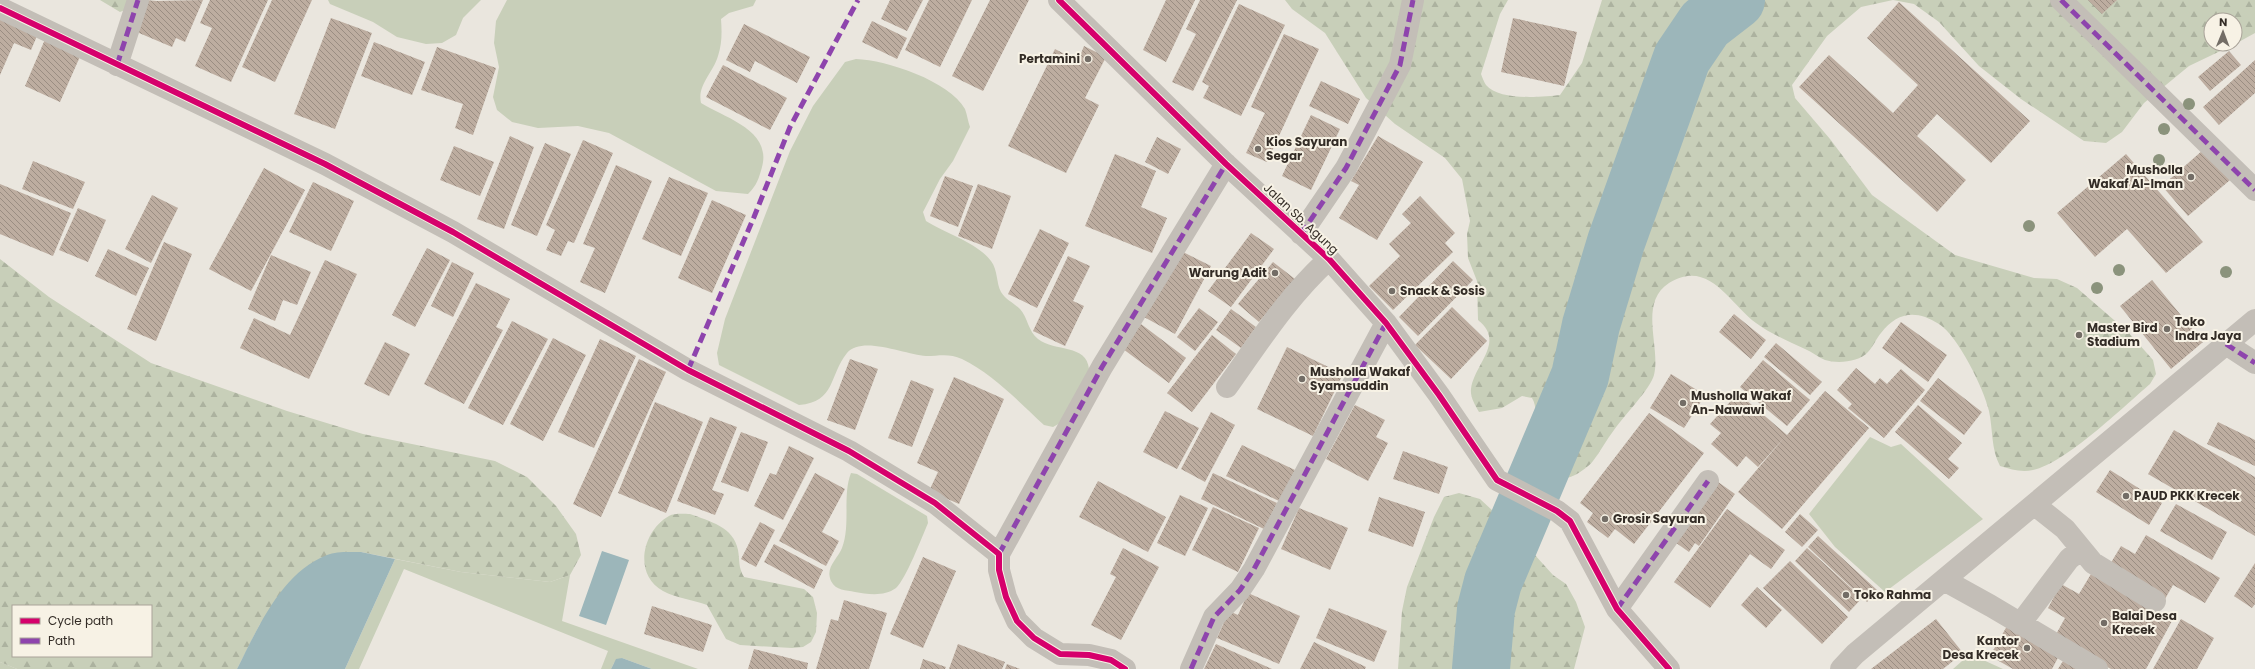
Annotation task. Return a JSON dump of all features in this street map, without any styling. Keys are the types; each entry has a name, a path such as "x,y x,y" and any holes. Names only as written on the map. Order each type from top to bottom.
{"street":[{"path":"117,65 138,0"},
{"name":"Jalan Sb. Agung","path":"1058,0 1226,164 1329,259 1386,323 1439,395 1497,480 1557,510 1570,521 1617,609"},
{"path":"1301,234 1346,168 1400,65 1413,0"},
{"path":"2061,0 2255,190"},
{"path":"0,8 324,164 453,232 688,370 848,451 935,503 999,554"},
{"path":"1125,669 1111,660 1089,655 1060,654 1034,638 1017,621 1006,597 999,570 999,554 1102,367 1226,164"},
{"path":"1227,387 1288,301 1307,279 1329,259"},
{"path":"1840,669 1855,654 2255,320"},
{"path":"1191,669 1214,617 1240,590 1254,569 1386,323"},
{"path":"2226,344 2255,364"},
{"path":"1669,669 1617,609 1708,481"},
{"path":"2034,505 2065,529 2080,550 2093,564 2155,601"},
{"path":"2020,624 2069,559 2080,550"},
{"path":"1944,580 2097,669"}],"green space":[{"path":"100,0 139,0 137,5 120,12"},
{"path":"328,0 481,0 463,18 456,35 442,43 426,44 397,37 373,22 330,4"},
{"path":"507,0 756,0 753,6 729,13 721,19 722,29 719,51 716,62 703,85 700,97 701,103 744,127 753,134 760,144 763,154 762,167 754,188 748,194 716,191 609,133 578,126 538,128 512,122 497,110 493,97 499,67 494,43 496,21"},
{"path":"1285,0 1508,0 1500,14 1481,74 1486,85 1492,90 1501,94 1521,97 1543,97 1560,95 1582,63 1602,0 1893,0 1861,7 1827,36 1792,85 1795,98 1830,139 1872,195 1955,255 2034,278 2057,279 2077,288 2129,333 2153,360 2156,374 2150,384 2094,433 2061,457 2033,470 2016,470 2000,466 1995,453 1989,411 1976,377 1962,351 1954,340 1946,330 1931,319 1915,315 1900,317 1887,326 1879,335 1870,350 1864,355 1854,360 1842,362 1830,361 1822,359 1756,323 1717,286 1707,279 1696,276 1683,277 1669,283 1660,292 1655,302 1652,314 1655,364 1652,381 1618,424 1593,461 1577,474 1570,477 1559,479 1531,474 1529,449 1535,419 1535,408 1532,398 1522,396 1502,408 1479,412 1471,395 1473,380 1489,345 1489,337 1486,328 1478,320 1477,281 1468,258 1467,234 1470,221 1462,179 1445,158 1395,124 1366,98 1325,33 1292,9"},
{"path":"1893,0 2255,0 2255,33 2243,40 2243,12 2203,12 2203,52 2218,52 2189,66 2144,103 2122,132 2106,143 2084,141 2021,99 1979,66 1939,22 1914,4"},
{"path":"856,59 884,63 932,81 957,99 965,109 970,127 953,161 940,179 923,212 926,221 970,244 991,261 996,272 998,285 1001,292 1020,309 1032,332 1038,339 1053,346 1076,352 1083,356 1087,361 1089,369 1062,422 1053,427 1044,425 995,380 984,372 962,359 953,356 917,355 885,347 873,346 854,348 847,353 841,361 826,393 820,399 811,403 799,405 719,365 717,353 725,319 790,151 813,106 845,62"},
{"path":"0,259 49,297 151,363 287,411 363,434 495,461 527,477 556,506 576,534 581,555 570,575 550,582 461,572 361,552 260,624 237,669 17,669 0,662"},
{"path":"1870,437 1891,447 1901,444 1983,519 1885,592 1835,547 1809,514"},
{"path":"851,473 857,474 927,516 928,523 914,557 904,576 896,588 886,593 870,594 842,590 836,587 831,581 829,572 842,548 845,539 847,491"},
{"path":"1459,493 1480,499 1506,523 1553,575 1566,584 1576,602 1585,627 1574,669 1398,669 1402,611 1407,587 1434,517 1444,497"},
{"path":"690,514 712,522 726,530 736,542 740,567 744,577 804,589 813,597 817,613 816,632 811,642 803,647 792,648 740,645 726,639 707,605 668,593 654,584 647,575 645,564 647,542 652,532 660,523 671,515"},
{"path":"395,559 461,572 550,582 570,575 562,621 698,669 652,669 622,658 614,663 611,669 601,669 608,651 404,569 359,669 345,669"},
{"path":"1970,654 2003,669 1953,669"},
{"path":"0,662 17,669 0,669"}],"water":[{"path":"602,551 629,560 606,625 579,616"},
{"path":"344,552 361,552 395,559 345,669 237,669 253,636 273,603 296,575 311,563 327,555"},
{"path":"622,658 652,669 611,669 616,659"}],"building":[{"path":"145,0 203,0 185,42 176,38 172,47 132,30"},
{"path":"210,0 268,0 231,82 195,66 212,28 200,23"},
{"path":"272,0 312,0 275,82 242,67"},
{"path":"890,0 923,0 907,31 881,19"},
{"path":"929,0 972,0 940,67 905,50"},
{"path":"990,0 1029,0 983,91 952,76"},
{"path":"1166,0 1195,0 1166,62 1143,50"},
{"path":"1200,0 1237,0 1193,91 1172,82 1196,34 1186,29"},
{"path":"2088,0 2117,0 2102,14"},
{"path":"1899,2 2030,121 1991,163 1937,114 1917,136 1966,180 1937,212 1799,87 1829,55 1893,113 1918,85 1867,38"},
{"path":"1239,4 1285,25 1241,116 1203,98 1209,86 1202,82"},
{"path":"0,12 40,29 31,50 14,43 0,75"},
{"path":"331,18 372,33 335,129 294,114"},
{"path":"1513,18 1577,32 1564,86 1501,72"},
{"path":"872,21 907,38 897,59 862,42"},
{"path":"744,24 810,57 797,83 755,61 750,72 726,60"},
{"path":"1284,34 1319,49 1267,162 1246,153 1265,113 1251,107"},
{"path":"46,37 82,52 60,102 25,86"},
{"path":"374,42 425,62 412,95 361,76"},
{"path":"1084,46 1106,57 1085,98 1099,105 1066,173 1008,146 1055,49 1078,61"},
{"path":"437,47 496,68 473,135 455,128 463,104 421,90"},
{"path":"2228,52 2230,52 2241,65 2210,91 2198,77"},
{"path":"2255,60 2255,93 2219,125 2203,107"},
{"path":"723,65 787,98 770,130 706,97"},
{"path":"1321,81 1360,99 1348,124 1309,106"},
{"path":"1311,115 1340,129 1311,190 1282,176"},
{"path":"510,136 534,147 504,229 477,219"},
{"path":"1378,136 1423,162 1377,240 1339,218 1359,185 1351,181"},
{"path":"1157,137 1181,149 1168,174 1145,162"},
{"path":"583,140 613,153 574,243 568,241 561,256 546,250 555,230 546,225"},
{"path":"545,143 571,154 537,236 511,225"},
{"path":"454,146 494,162 480,196 440,180"},
{"name":"Musholla Wakaf Al-Iman","path":"2203,150 2230,180 2188,216 2162,186"},
{"path":"1115,154 1156,171 1141,207 1167,218 1152,253 1085,226"},
{"path":"2126,154 2203,242 2166,273 2127,229 2095,257 2057,213"},
{"path":"33,161 85,182 73,209 22,189"},
{"path":"616,165 652,181 605,293 580,282 595,248 583,244"},
{"path":"264,168 305,190 251,291 209,269"},
{"path":"945,176 973,186 958,227 930,216"},
{"path":"669,177 708,193 681,256 642,239"},
{"path":"313,182 354,201 331,251 289,232"},
{"path":"0,184 71,213 53,256 0,234"},
{"path":"978,184 1011,196 992,249 958,236"},
{"path":"152,195 178,208 151,263 125,249"},
{"path":"1420,196 1455,233 1445,243 1453,252 1393,310 1369,286 1400,256 1389,244 1411,223 1402,214"},
{"path":"712,200 746,215 712,293 678,278"},
{"path":"78,208 106,220 88,262 59,250"},
{"path":"1040,229 1069,243 1037,308 1008,294"},
{"path":"1251,233 1274,249 1231,307 1208,291"},
{"path":"164,242 192,254 156,341 127,329"},
{"path":"427,248 450,260 415,327 392,315"},
{"path":"108,249 149,268 136,296 95,276"},
{"path":"1179,250 1211,266 1175,334 1144,317"},
{"path":"271,255 311,272 297,305 283,300 275,321 248,309"},
{"path":"1068,256 1090,266 1073,301 1084,306 1065,346 1033,331"},
{"path":"325,260 357,274 309,379 240,348 254,318 290,335"},
{"path":"1453,261 1473,280 1418,336 1399,317"},
{"path":"452,262 474,273 453,317 431,306"},
{"path":"1273,262 1295,279 1259,322 1238,304"},
{"path":"2152,280 2203,342 2171,369 2120,306"},
{"path":"476,283 510,299 496,327 503,330 464,404 424,384"},
{"path":"1452,307 1487,341 1451,379 1415,345"},
{"path":"1199,308 1218,322 1195,351 1177,337"},
{"path":"1231,309 1256,327 1241,348 1216,330"},
{"path":"1734,314 1766,340 1751,359 1719,332"},
{"path":"512,321 548,339 503,425 468,408"},
{"path":"1901,322 1947,355 1928,382 1882,348"},
{"path":"1141,324 1186,358 1169,383 1123,349"},
{"path":"1212,335 1236,354 1192,412 1167,393"},
{"path":"553,338 586,355 543,441 510,424"},
{"path":"600,339 636,356 594,448 558,432"},
{"path":"385,342 410,354 389,396 364,384"},
{"path":"1776,343 1822,382 1810,395 1764,357"},
{"path":"1287,347 1343,374 1313,436 1257,409"},
{"path":"639,359 666,372 601,517 573,504"},
{"path":"850,359 878,369 855,430 827,420"},
{"path":"1763,360 1810,400 1787,426 1740,387"},
{"path":"1856,368 1875,384 1880,378 1887,384 1901,369 1925,390 1884,438 1848,408 1852,404 1837,390"},
{"path":"1671,374 1705,395 1684,428 1650,408"},
{"path":"954,377 1004,399 959,504 929,491 938,472 917,463"},
{"path":"1938,378 1982,412 1964,435 1920,401"},
{"path":"911,380 934,389 912,447 888,438"},
{"path":"1825,391 1869,428 1782,529 1738,492 1783,439 1758,467 1746,456 1737,467 1711,444 1721,433 1710,424 1738,393 1787,435"},
{"path":"655,402 703,422 666,513 618,493"},
{"path":"1355,405 1385,420 1376,437 1388,443 1368,481 1326,459"},
{"path":"1918,405 1962,443 1948,459 1959,468 1949,479 1895,432"},
{"path":"1165,411 1199,428 1177,469 1143,452"},
{"path":"1211,412 1235,425 1205,482 1181,469"},
{"path":"1649,413 1704,453 1634,544 1615,529 1608,538 1587,522 1593,513 1580,503"},
{"path":"710,417 737,427 712,490 724,494 715,515 677,501"},
{"path":"2218,422 2255,440 2255,466 2207,444"},
{"path":"2174,430 2255,477 2255,536 2148,474"},
{"path":"741,432 768,442 748,492 721,482"},
{"path":"1242,445 1295,470 1279,501 1226,476"},
{"path":"789,446 814,458 783,520 754,506 770,473 776,475"},
{"path":"1403,451 1448,467 1439,494 1393,479"},
{"path":"2110,470 2162,503 2149,525 2096,492"},
{"path":"815,473 845,489 822,532 839,541 826,566 779,541"},
{"path":"1213,473 1277,503 1264,529 1201,499"},
{"path":"1714,479 1735,494 1699,546 1695,543 1689,552 1672,540"},
{"path":"1098,481 1166,517 1148,552 1079,517"},
{"path":"1180,495 1208,508 1185,556 1157,543"},
{"path":"1379,497 1425,512 1413,547 1368,531"},
{"path":"2176,504 2227,532 2212,560 2160,531"},
{"path":"1213,507 1259,528 1238,572 1192,550"},
{"path":"1299,508 1348,528 1330,570 1281,549"},
{"path":"1727,509 1785,550 1771,569 1750,554 1710,608 1674,582"},
{"path":"1800,514 1818,530 1802,547 1785,532"},
{"path":"760,522 775,530 756,567 741,559"},
{"path":"2146,535 2220,578 2205,603 2173,585 2165,599 2109,566 2121,546 2135,554"},
{"path":"1818,536 1877,590 1867,602 1808,547"},
{"path":"774,544 823,570 814,589 764,562"},
{"path":"1123,548 1159,567 1121,640 1091,625 1116,577 1110,574"},
{"path":"1807,548 1862,598 1849,612 1795,561"},
{"path":"923,557 956,571 923,648 890,634"},
{"path":"1790,561 1848,617 1822,644 1763,588"},
{"path":"2255,563 2255,604 2252,608 2234,596"},
{"path":"2091,574 2173,619 2146,669 2111,669 2054,638 2065,618 2048,608 2061,584 2079,594"},
{"path":"1757,587 1782,610 1766,628 1741,605"},
{"path":"1248,593 1300,616 1279,664 1217,638 1229,611 1238,615"},
{"path":"844,600 887,613 869,669 816,669 831,619 838,621"},
{"path":"652,606 712,625 703,652 644,634"},
{"path":"1329,608 1387,631 1374,662 1316,638"},
{"path":"1936,619 1963,653 1943,669 1871,669"},
{"path":"2181,619 2214,638 2197,669 2153,669"},
{"path":"2007,626 2060,654 2052,669 2013,669 1990,656"},
{"path":"1314,642 1366,667 1365,669 1300,669"},
{"path":"958,644 1005,662 1002,669 949,669"},
{"path":"1216,644 1272,669 1204,669"},
{"path":"754,649 808,663 807,669 748,669"},
{"path":"923,659 946,667 945,669 920,669"},
{"path":"2063,661 2077,669 2058,669"},
{"path":"1007,664 1020,669 1005,669"}],"waterway":[{"path":"1481,669 1486,609 1493,582 1580,376 1591,325 1616,242 1682,58 1705,24 1736,0"}],"marked path":[{"path":"117,65 138,0"},
{"path":"688,370 754,217 790,127 858,0"},
{"path":"1301,234 1346,168 1400,65 1413,0"},
{"path":"2061,0 2255,190"},
{"path":"999,554 1102,367 1226,164"},
{"path":"1191,669 1214,617 1240,590 1254,569 1386,323"},
{"path":"2226,344 2255,363"},
{"path":"1617,609 1708,481"}],"cycle path":[{"path":"1059,0 1226,164 1329,259 1386,323 1439,395 1497,480 1557,511 1570,521 1617,609 1669,669"},
{"path":"0,8 325,164 453,232 688,370 849,451 935,503 999,554 999,570 1006,597 1017,621 1034,638 1060,654 1089,655 1111,660 1125,669"}],"place":[{"name":"Pertamini","path":"1088,59"},
{"name":"Kios Sayuran Segar","path":"1258,149"},
{"name":"Musholla Wakaf Al-Iman","path":"2191,177"},
{"name":"Warung Adit","path":"1275,273"},
{"name":"Snack & Sosis","path":"1392,291"},
{"name":"Toko Indra Jaya","path":"2167,329"},
{"name":"Master Bird Stadium","path":"2079,335"},
{"name":"Musholla Wakaf Syamsuddin","path":"1302,379"},
{"name":"Musholla Wakaf An-Nawawi","path":"1683,403"},
{"name":"PAUD PKK Krecek","path":"2126,496"},
{"name":"Grosir Sayuran","path":"1605,519"},
{"name":"Toko Rahma","path":"1846,595"},
{"name":"Balai Desa Krecek","path":"2104,623"},
{"name":"Kantor Desa Krecek","path":"2027,648"}]}
